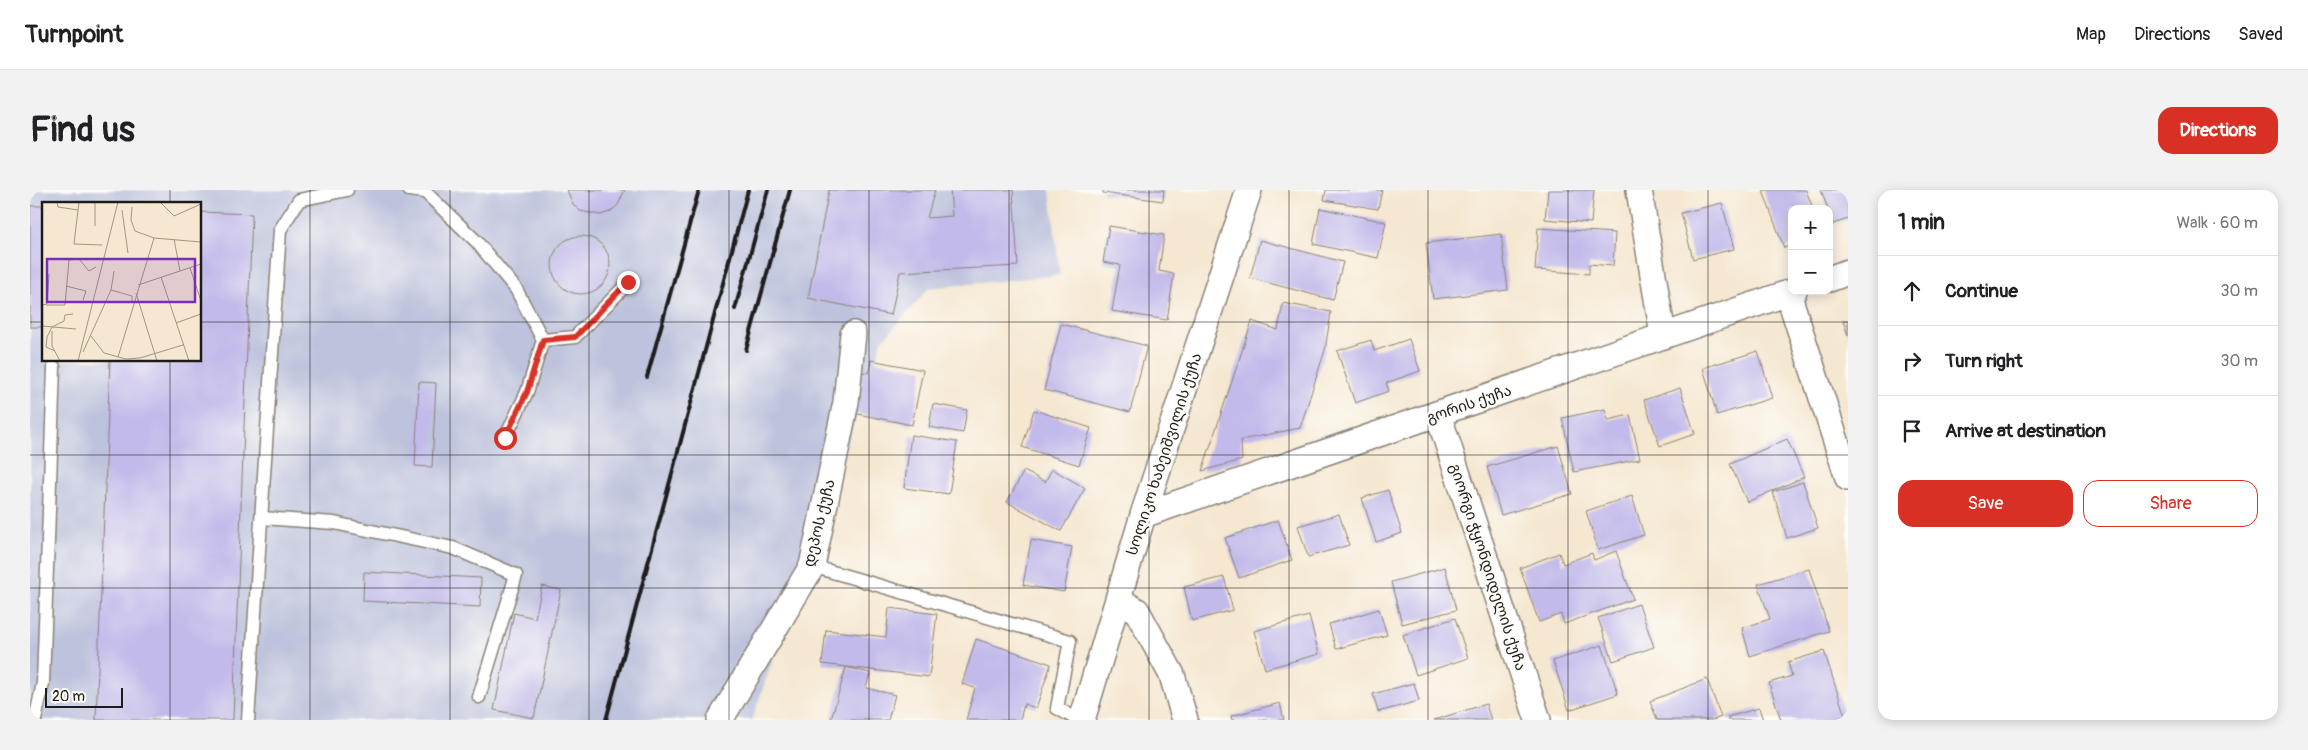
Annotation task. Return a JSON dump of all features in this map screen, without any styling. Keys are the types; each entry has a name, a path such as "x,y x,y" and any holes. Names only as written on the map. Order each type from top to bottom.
{"street":[{"name":"სოლიკო ხაბეიშვილის ქუჩა","path":"1082,720 1143,515 1249,190"},
{"path":"1639,190 1664,335"},
{"path":"1833,278 1848,272"},
{"name":"გორის ქუჩა","path":"1143,515 1788,293"},
{"path":"1792,295 1848,478"},
{"name":"დეპოს ქუჩა","path":"720,720 812,566 846,402 853,334"},
{"name":"გიორგი ჭყონდიდელის ქუჩა","path":"1438,414 1538,720"},
{"path":"1119,600 1137,611 1164,659 1172,675 1185,720"}],"lane":[{"path":"248,720 280,230 298,200 346,190"},
{"path":"409,190 425,192 476,241 516,289 543,340 527,392 505,438"},
{"path":"543,340 575,337 628,282"},
{"path":"35,720 43,683 54,367"},
{"path":"262,518 334,523 453,548 516,575 479,698"},
{"path":"812,566 1070,641 1057,708 1078,720"}],"shaded area":[{"path":"30,190 1050,190 1060,275 929,288 882,341 752,720 30,720"}],"building":[{"path":"567,190 625,190 618,205 610,212 600,215 580,211 573,204"},
{"path":"829,190 935,190 927,218 952,216 950,190 1013,190 1018,266 900,272 891,315 808,298"},
{"path":"1103,190 1164,190 1163,201 1103,193"},
{"path":"1326,190 1382,190 1378,209 1324,200"},
{"path":"1548,190 1594,190 1591,223 1545,219"},
{"path":"1806,190 1812,205 1788,205 1788,246 1784,248 1763,191"},
{"path":"1821,190 1848,190 1848,219 1833,224 1833,205 1826,205"},
{"path":"1722,203 1734,249 1693,259 1681,213"},
{"path":"30,206 42,206 42,327 30,327"},
{"path":"1320,208 1386,222 1378,258 1313,244"},
{"path":"201,212 252,214 233,720 96,720 110,361 201,361"},
{"path":"1109,226 1164,235 1159,271 1174,274 1167,320 1112,311 1120,265 1103,262"},
{"path":"1538,228 1615,233 1613,266 1589,264 1589,274 1535,270"},
{"path":"1501,234 1508,290 1433,299 1426,243"},
{"path":"575,236 587,236 602,244 610,259 610,271 602,286 587,294 575,294 560,286 552,271 552,259 560,244"},
{"path":"1260,240 1343,262 1333,300 1250,278"},
{"path":"1283,303 1331,312 1325,350 1300,428 1241,440 1242,460 1202,471 1252,321 1278,330"},
{"path":"1848,320 1848,336 1843,321"},
{"path":"1061,324 1147,346 1130,412 1044,390"},
{"path":"1409,339 1420,371 1386,383 1389,391 1355,403 1337,351 1371,340 1374,351"},
{"path":"1758,351 1772,398 1717,415 1703,368"},
{"path":"871,360 923,370 912,425 853,413 861,372 869,373"},
{"path":"419,382 436,383 432,467 415,466"},
{"path":"1680,388 1695,434 1660,446 1644,400"},
{"path":"933,404 967,410 963,433 929,427"},
{"path":"1605,409 1608,420 1630,415 1640,459 1574,472 1562,418"},
{"path":"1034,410 1091,428 1079,465 1022,447"},
{"path":"911,435 957,442 949,494 904,488"},
{"path":"1787,439 1804,477 1747,502 1730,464"},
{"path":"1558,446 1572,494 1501,515 1487,467"},
{"path":"1052,469 1085,488 1061,531 1007,502 1024,471 1045,482"},
{"path":"1803,482 1818,528 1787,538 1773,492"},
{"path":"1388,490 1402,533 1376,542 1362,498"},
{"path":"1632,496 1644,535 1598,550 1586,511"},
{"path":"1339,514 1349,545 1308,557 1298,526"},
{"path":"1278,520 1292,560 1239,578 1225,538"},
{"path":"1031,540 1072,547 1064,592 1023,585"},
{"path":"1616,551 1633,599 1564,624 1561,614 1539,622 1520,568 1559,553 1563,564 1592,553 1594,560"},
{"path":"1445,567 1456,610 1402,624 1391,582"},
{"path":"1809,569 1829,631 1750,656 1742,628 1770,619 1758,584"},
{"path":"364,572 481,578 480,607 363,601"},
{"path":"1224,577 1233,610 1192,621 1184,587"},
{"path":"542,586 561,590 534,718 494,710 514,613 535,618"},
{"path":"1639,604 1654,647 1613,661 1598,618"},
{"path":"889,608 937,614 929,677 822,664 826,630 886,637"},
{"path":"1379,609 1387,635 1336,649 1329,624"},
{"path":"1309,616 1319,654 1265,669 1254,631"},
{"path":"1455,618 1468,658 1416,675 1403,635"},
{"path":"976,639 1051,664 1036,708 1024,704 1020,720 966,720 975,688 962,684"},
{"path":"1602,645 1618,694 1569,710 1553,661"},
{"path":"1824,651 1845,716 1832,720 1781,720 1769,683 1792,676 1788,662"},
{"path":"846,667 870,673 866,688 895,695 888,720 831,720"},
{"path":"1707,679 1721,717 1713,720 1657,720 1650,701"},
{"path":"1414,683 1419,701 1378,712 1373,694"},
{"path":"1280,703 1284,720 1232,720 1231,716"},
{"path":"1486,704 1491,720 1434,720"},
{"path":"1759,708 1763,720 1728,720 1728,717"}],"railway":[{"path":"647,377 699,190"},
{"path":"606,720 748,190"},
{"path":"735,309 768,190"},
{"path":"746,350 790,190"}],"route":[{"path":"505,438 527,392 543,340 575,337 628,282"}]}
